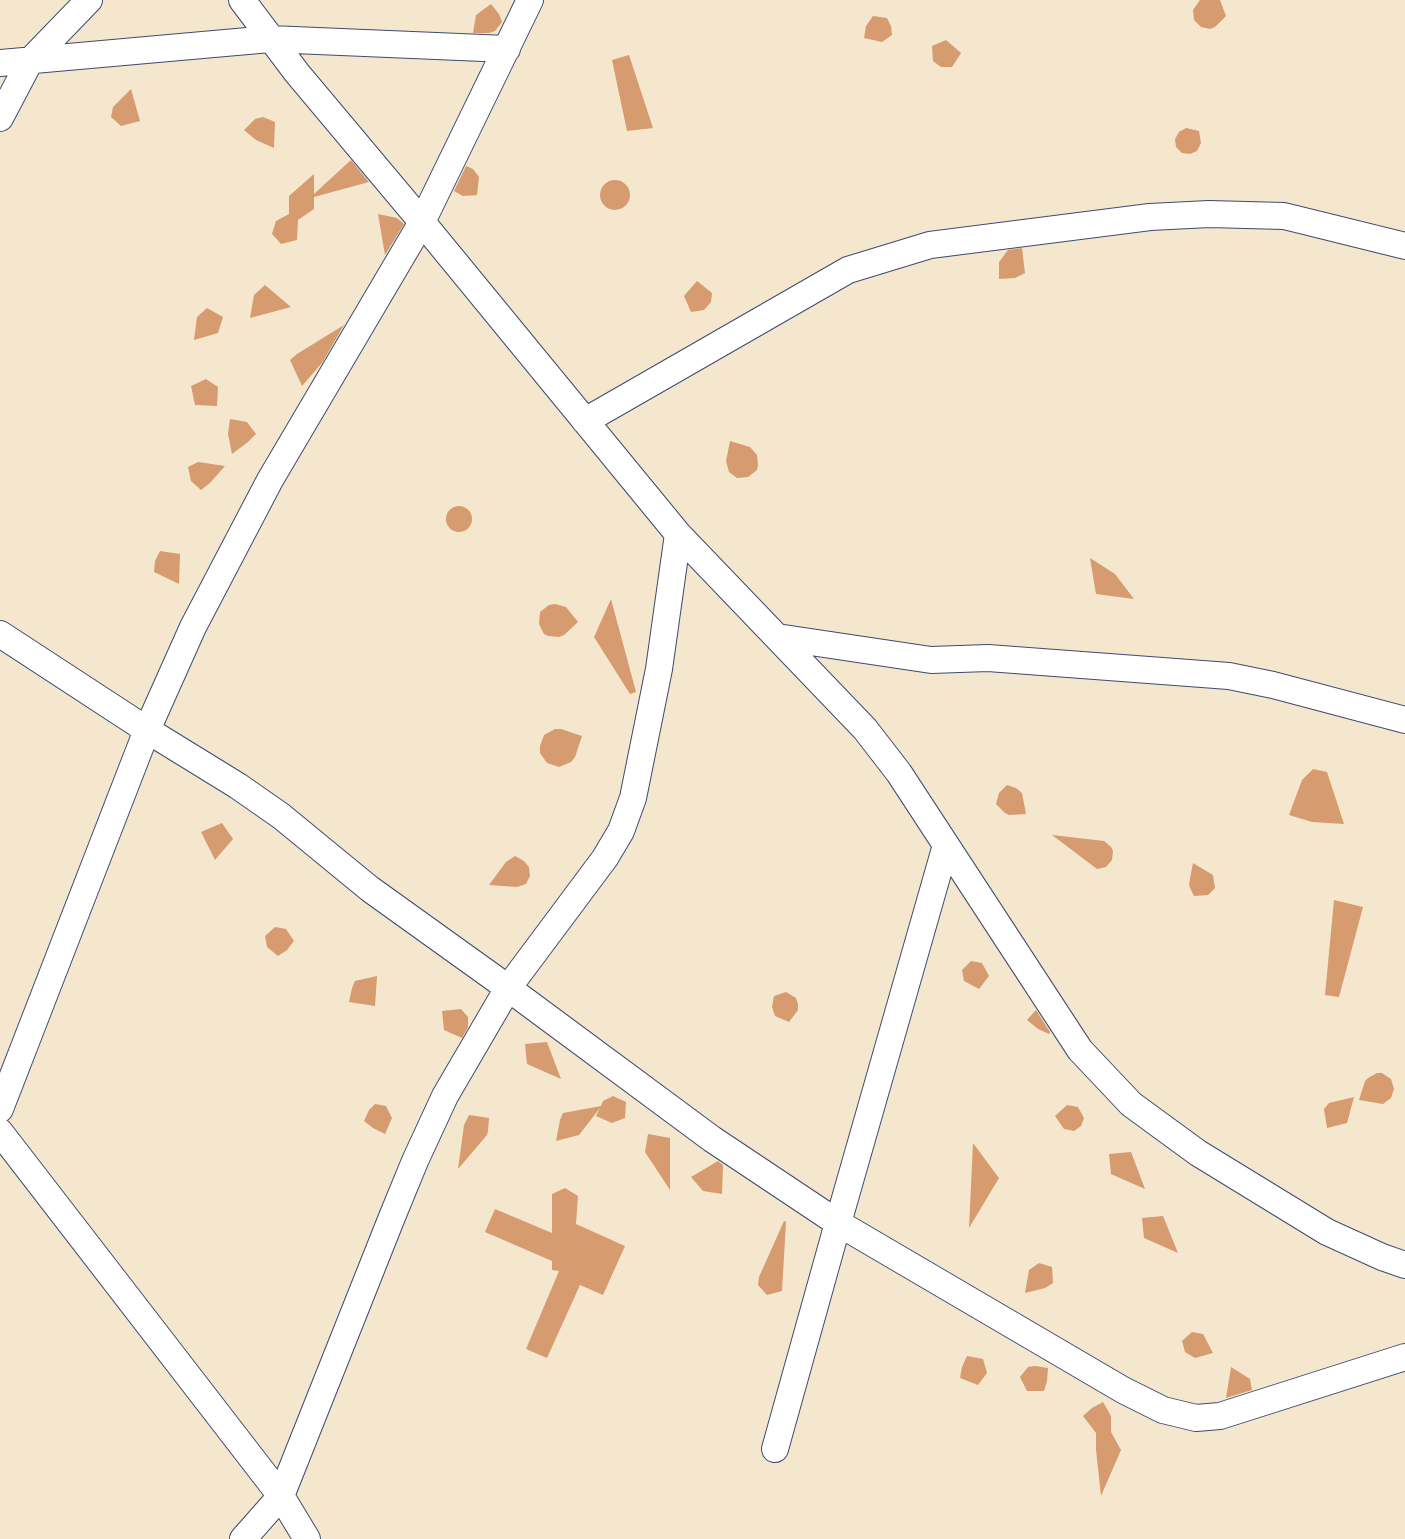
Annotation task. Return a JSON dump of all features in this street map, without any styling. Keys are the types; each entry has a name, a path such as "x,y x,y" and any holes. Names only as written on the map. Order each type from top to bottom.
{"street":[{"path":"0,118 30,61 89,0"},
{"path":"242,0 270,39 678,534 866,729 899,773 1080,1050 1131,1104 1198,1154 1326,1232 1405,1265"},
{"path":"0,1110 147,730 193,627 270,480 422,222 530,0"},
{"path":"0,63 270,39 506,49"},
{"path":"586,421 848,270 930,245 1150,217 1209,214 1284,216 1405,246"},
{"path":"243,1539 281,1496 415,1161 445,1096 508,988 605,858 621,831 633,798 659,669 678,534"},
{"path":"0,634 147,730 238,786 281,816 370,888 712,1139 838,1223 1123,1390 1163,1410 1196,1418 1220,1416 1405,1356"},
{"path":"777,637 931,660 988,658 1230,676 1273,685 1405,720"},
{"path":"776,1449 838,1223 946,845"},
{"path":"0,1132 281,1496 307,1539"}],"building":[{"path":"1200,0 1220,0 1226,16 1215,27 1210,29 1201,27 1194,20 1193,10"},
{"path":"491,4 499,14 502,22 495,31 473,33 476,15"},
{"path":"873,16 887,18 891,26 892,35 882,42 864,38 866,26"},
{"path":"946,40 961,53 952,67 941,67 933,61 932,46"},
{"path":"629,55 653,128 627,131 612,60"},
{"path":"131,89 140,121 121,126 111,117 113,107"},
{"path":"263,117 275,122 274,148 256,140 244,130 255,119"},
{"path":"1186,128 1199,131 1201,143 1197,151 1190,154 1182,153 1176,147 1175,139 1179,132"},
{"path":"351,160 369,182 314,197 314,209 298,220 297,240 281,244 272,234 276,221 289,214 289,196 314,174 314,194"},
{"path":"466,166 473,169 479,177 477,195 463,196 454,191"},
{"path":"615,180 621,181 629,189 629,201 621,209 615,210 609,209 601,201 600,195 601,189 609,181"},
{"path":"378,214 397,218 404,224 385,255"},
{"path":"1022,248 1025,273 1015,278 999,279 999,262 1008,250"},
{"path":"697,281 712,293 711,302 704,310 691,312 684,296"},
{"path":"265,285 291,307 250,318 254,295"},
{"path":"207,308 223,317 218,333 194,340 197,317"},
{"path":"344,325 322,363 302,386 290,360"},
{"path":"206,379 218,387 217,406 195,405 191,386"},
{"path":"230,419 247,422 256,434 232,454 228,434"},
{"path":"730,441 750,447 757,455 757,470 748,477 737,478 729,472 726,461"},
{"path":"198,462 225,466 201,490 191,481 188,467"},
{"path":"459,506 469,509 472,519 469,529 459,532 449,529 446,519 449,509"},
{"path":"160,551 180,554 179,584 154,572 155,561"},
{"path":"1090,558 1115,574 1134,599 1096,594"},
{"path":"611,599 636,692 630,694 594,637"},
{"path":"555,604 566,607 578,622 564,635 559,637 544,634 539,624 540,612 549,605"},
{"path":"555,729 561,729 582,736 575,757 571,762 559,767 547,763 540,753 540,746 544,735"},
{"path":"1313,769 1327,772 1344,824 1312,822 1289,815 1302,780"},
{"path":"1007,785 1016,788 1022,793 1026,814 1009,815 996,804 999,793"},
{"path":"222,823 233,839 215,860 201,832"},
{"path":"1052,835 1104,841 1113,851 1112,860 1106,867 1097,869"},
{"path":"515,856 524,861 529,867 530,876 526,884 517,887 489,885 506,862"},
{"path":"1193,863 1213,875 1215,888 1208,895 1194,896 1190,888"},
{"path":"1334,900 1363,907 1339,997 1325,995"},
{"path":"275,927 286,929 294,941 287,950 278,956 267,947 265,936"},
{"path":"971,961 982,963 989,976 979,989 964,981 962,970"},
{"path":"377,976 375,1006 349,1002 355,981"},
{"path":"786,992 796,998 798,1004 798,1010 789,1022 775,1016 772,1007 774,996"},
{"path":"461,1009 468,1017 468,1027 462,1038 444,1030 442,1011"},
{"path":"1036,1010 1050,1032 1049,1034 1038,1029 1027,1020"},
{"path":"547,1042 561,1079 527,1064 525,1044"},
{"path":"1377,1073 1382,1073 1391,1079 1394,1089 1391,1098 1383,1104 1359,1100 1365,1081"},
{"path":"613,1096 626,1102 625,1118 612,1123 596,1116 600,1108 579,1135 556,1141 563,1113 601,1106 603,1101"},
{"path":"1354,1097 1347,1123 1327,1128 1324,1109 1329,1103"},
{"path":"375,1104 386,1106 392,1118 385,1134 364,1121 369,1110"},
{"path":"1067,1105 1078,1107 1084,1118 1081,1126 1074,1131 1064,1129 1055,1116"},
{"path":"469,1115 489,1118 488,1131 487,1135 458,1169 464,1125"},
{"path":"648,1134 670,1138 670,1190 645,1152"},
{"path":"973,1143 999,1178 969,1228"},
{"path":"1131,1152 1145,1189 1111,1174 1109,1154"},
{"path":"718,1161 723,1165 722,1194 703,1191 691,1177"},
{"path":"565,1188 578,1196 576,1224 625,1246 603,1295 580,1285 547,1358 526,1349 559,1271 552,1270 552,1261 485,1232 495,1209 552,1233 552,1194"},
{"path":"1163,1216 1178,1253 1144,1238 1142,1218"},
{"path":"784,1221 786,1222 782,1291 767,1295 758,1285 759,1277"},
{"path":"1039,1263 1052,1267 1053,1283 1045,1288 1025,1293 1029,1270"},
{"path":"1192,1332 1203,1334 1213,1353 1195,1358 1185,1352 1182,1341"},
{"path":"967,1356 983,1359 987,1373 978,1385 960,1378"},
{"path":"1028,1367 1048,1368 1044,1391 1027,1391 1020,1377"},
{"path":"1231,1367 1250,1379 1252,1390 1226,1398"},
{"path":"1103,1402 1111,1416 1111,1432 1121,1450 1101,1496 1096,1433 1083,1416"}]}
